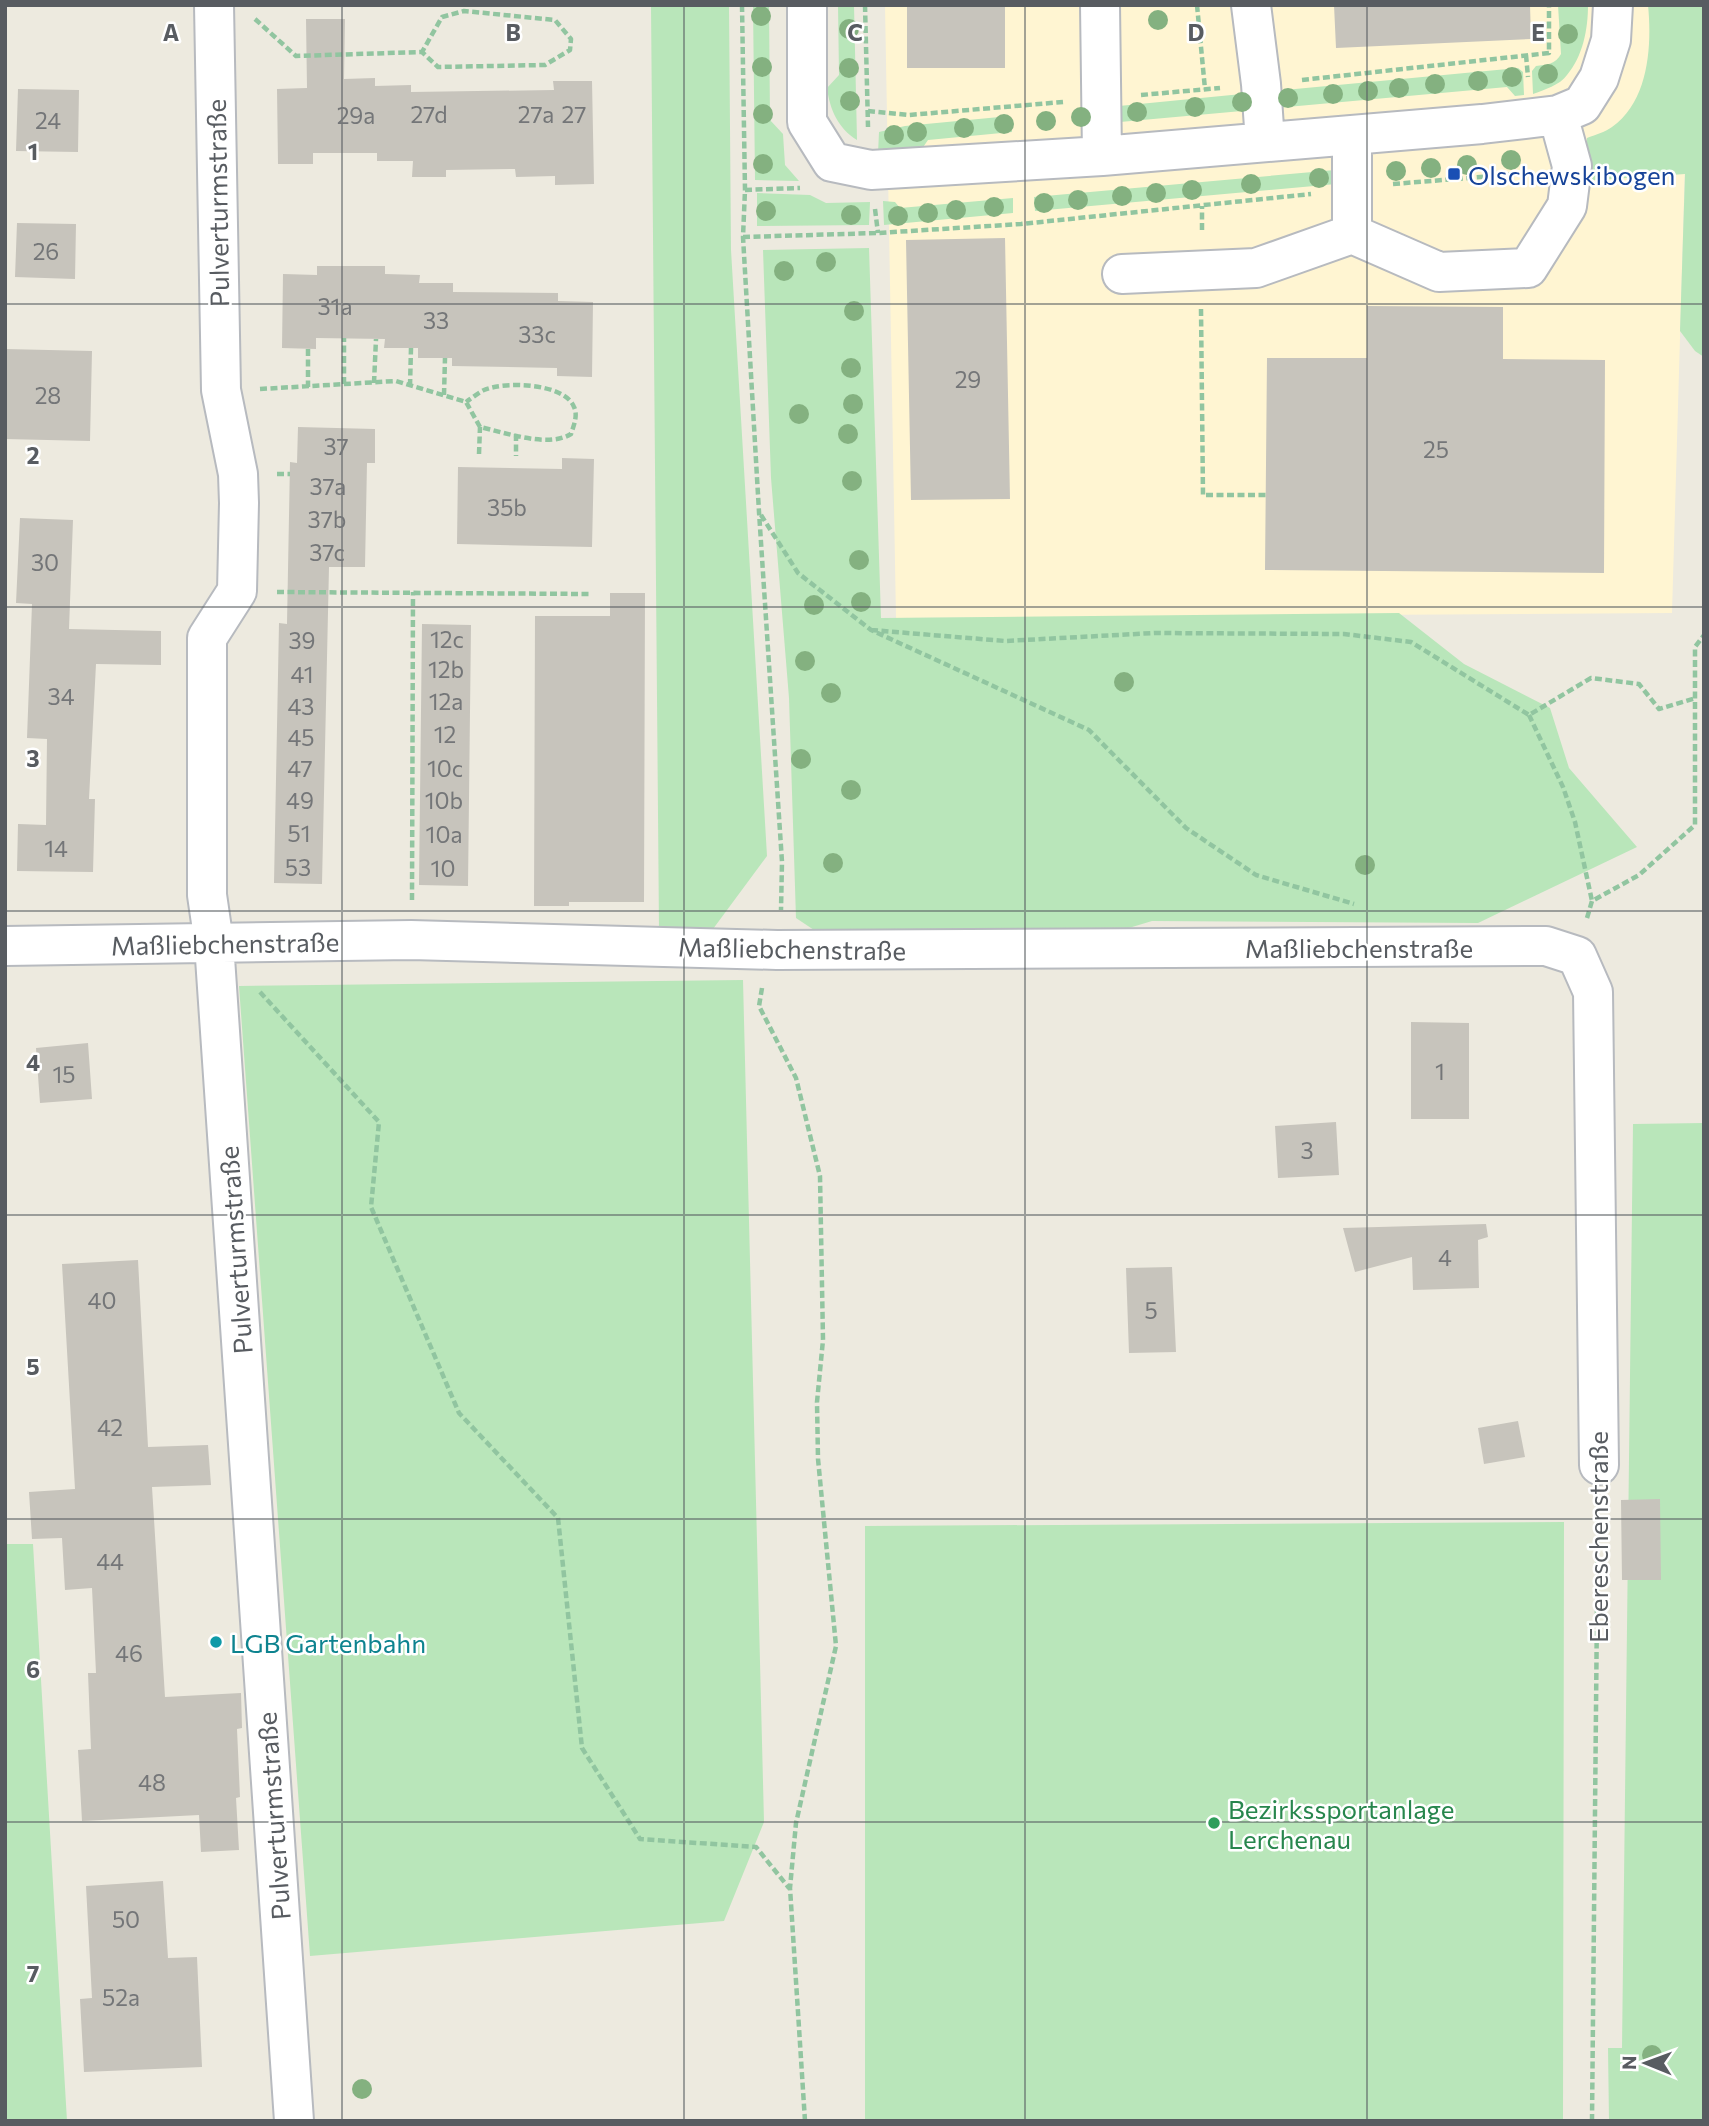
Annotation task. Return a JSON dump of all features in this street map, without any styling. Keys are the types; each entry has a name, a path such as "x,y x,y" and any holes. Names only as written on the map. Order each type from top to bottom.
{"street":[{"path":"807,5 807,122 832,162 871,170 1102,156 1482,124 1558,115 1581,105 1599,78 1611,40 1613,5"},
{"path":"1100,5 1102,156"},
{"path":"1251,5 1265,142"},
{"name":"Pulverturmstraße","path":"213,10 221,390 239,480 237,591 207,638 207,895 215,943 294,2121"},
{"path":"1122,274 1256,268 1352,234 1439,272 1528,268 1567,206 1572,166 1558,115"},
{"path":"1352,135 1352,234"},
{"name":"Maßliebchenstraße","path":"5,946 411,940 777,950 1546,946 1577,956"},
{"name":"Ebereschenstraße","path":"1577,956 1593,992 1599,1465"}],"path":[{"path":"742,5 745,190 743,237 782,862 777,950 764,971 759,1006 796,1078 820,1176 823,1340 817,1402 818,1459 836,1646 796,1823 790,1888 805,2121"},
{"path":"866,5 868,111"},
{"path":"1197,5 1205,89"},
{"path":"213,10 255,19 296,56 422,52 438,67 545,65 570,50 571,39 555,20 464,11 442,17 422,52"},
{"path":"743,237 877,233 1021,224 1352,189 1536,173"},
{"path":"1202,206 1203,495 1266,495"},
{"path":"344,338 344,384"},
{"path":"374,383 376,339"},
{"path":"410,386 411,348"},
{"path":"308,349 308,387"},
{"path":"444,395 445,358"},
{"path":"221,390 396,381 466,402 480,426 479,454"},
{"path":"466,402 485,390 501,386 542,386 567,398 574,405 576,415 572,434 551,441 480,426"},
{"path":"516,434 516,456"},
{"path":"759,512 798,573 871,630 1089,730 1186,828 1256,874 1363,906"},
{"path":"237,591 590,594"},
{"path":"411,940 413,593"},
{"path":"871,630 1005,641 1154,633 1344,634 1411,642 1530,715 1571,810 1592,901 1577,956"},
{"path":"1592,901 1639,875 1695,824 1695,647 1704,635"},
{"path":"1530,715 1591,678 1639,684 1659,709 1696,698"},
{"path":"215,943 379,1122 371,1207 459,1413 558,1518 582,1748 640,1839 756,1847 790,1888"},
{"name":"Ebereschenstraße","path":"1592,2121 1599,1465"}],"shaded area":[{"path":"885,5 1677,5 1687,97 1672,613 896,618"}],"green space":[{"path":"651,5 729,5 731,250 767,856 713,929 659,929"},
{"path":"753,5 769,5 770,120 783,134 785,165 799,181 755,180"},
{"path":"838,5 854,5 857,140 836,118 827,88 839,75"},
{"path":"1558,5 1588,5 1584,42 1564,79 1533,94 1532,71 1536,66 1554,62 1561,54"},
{"path":"1648,5 1704,5 1704,357 1695,351 1680,331 1685,174 1583,181 1587,138 1609,129 1624,116 1641,88 1648,54"},
{"path":"1518,68 1523,72 1524,95 1515,96 1507,87 1276,108 1274,91"},
{"path":"1252,93 1253,110 1120,122 1119,106"},
{"path":"1010,116 1012,132 928,140 919,153 878,154 879,132 905,126"},
{"path":"1335,170 1336,184 1035,211 1034,197"},
{"path":"757,193 810,195 826,203 870,202 869,225 757,226"},
{"path":"1013,198 1013,213 884,225 883,201 895,202 900,208"},
{"path":"869,248 881,618 1399,613 1464,664 1550,708 1569,768 1637,847 1478,923 1152,921 1076,944 817,932 796,918 789,698 771,478 763,250"},
{"path":"743,980 764,1822 724,1921 310,1956 239,986"},
{"path":"1704,1123 1704,2121 1609,2121 1608,2048 1622,2048 1633,1124"},
{"name":"Bezirkssportanlage Lerchenau","path":"1564,1522 1563,2121 865,2121 865,1526"},
{"path":"5,1544 33,1544 67,2121 5,2121"}],"building":[{"path":"907,5 1005,5 1005,68 907,68"},
{"path":"1334,5 1530,5 1531,39 1336,48"},
{"path":"306,19 345,19 344,79 375,78 375,86 411,85 411,92 554,90 553,81 592,81 594,184 555,185 555,176 516,177 515,169 446,170 446,177 412,177 413,161 377,161 377,153 313,153 313,164 278,164 277,89 307,88"},
{"path":"18,89 79,90 78,152 16,151"},
{"path":"17,223 76,224 75,279 15,277"},
{"path":"1005,238 1010,499 911,500 906,240"},
{"path":"317,266 385,266 385,274 420,275 419,283 453,283 453,292 558,293 558,301 593,302 592,377 557,376 557,368 452,366 452,358 418,358 418,348 384,348 385,339 316,338 316,349 282,348 283,274 317,275"},
{"path":"1367,306 1503,307 1503,359 1605,360 1604,573 1265,570 1267,358 1367,358"},
{"path":"5,349 92,351 90,441 5,439"},
{"path":"298,427 375,429 375,463 367,463 365,567 329,567 322,884 274,883 279,623 287,624 290,462 297,463"},
{"path":"562,458 594,459 592,547 457,544 458,467 562,469"},
{"path":"20,518 73,520 69,629 161,631 161,665 96,664 89,799 95,799 93,872 17,871 18,824 46,825 47,739 27,738 32,604 16,603"},
{"path":"610,593 645,593 644,902 569,902 569,906 534,906 535,616 610,616"},
{"path":"422,624 471,625 468,886 419,885"},
{"path":"1411,1022 1469,1023 1469,1119 1411,1119"},
{"path":"88,1043 92,1099 40,1103 36,1048"},
{"path":"1336,1122 1339,1175 1278,1178 1275,1126"},
{"path":"1486,1224 1488,1237 1478,1240 1479,1288 1413,1290 1412,1257 1355,1272 1343,1228"},
{"path":"138,1260 148,1447 208,1445 211,1485 152,1487 165,1697 241,1693 242,1728 237,1729 240,1797 236,1798 239,1850 201,1852 199,1815 82,1821 78,1750 91,1749 88,1673 96,1673 92,1588 65,1590 62,1538 32,1539 29,1492 75,1489 62,1264"},
{"path":"1172,1267 1176,1352 1129,1353 1126,1268"},
{"path":"1518,1421 1525,1457 1484,1464 1478,1428"},
{"path":"1660,1499 1661,1580 1622,1580 1621,1500"},
{"path":"163,1881 168,1958 197,1957 202,2067 84,2072 80,1999 92,1998 86,1886"}],"place":[{"name":"Olschewskibogen","path":"1454,174"},
{"name":"LGB Gartenbahn","path":"216,1642"},
{"name":"Bezirkssportanlage Lerchenau","path":"1214,1823"}]}
